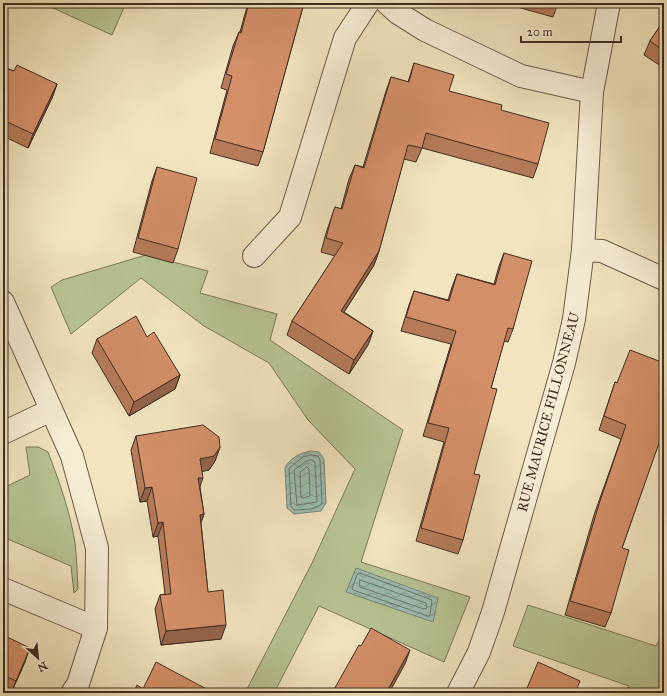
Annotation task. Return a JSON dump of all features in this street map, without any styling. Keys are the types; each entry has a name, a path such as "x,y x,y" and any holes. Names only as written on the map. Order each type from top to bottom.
{"street":[{"path":"254,256 290,217 345,38 368,3"},
{"path":"387,3 398,13 425,30 521,76 592,92"},
{"name":"RUE MAURICE FILLONNEAU","path":"458,693 478,652 493,612 560,378 574,319 583,250 592,92 609,3"},
{"path":"583,250 602,251 664,279"},
{"path":"3,302 72,456 97,548 96,628 78,684 72,693"},
{"path":"3,433 51,410"},
{"path":"3,589 96,628"}],"green space":[{"path":"42,3 126,3 112,35"},
{"path":"146,255 208,271 200,293 277,314 270,340 403,430 361,562 470,597 444,662 319,606 274,693 245,693 312,563 355,469 308,420 269,363 204,326 141,278 71,334 51,287 62,280"},
{"path":"26,447 38,447 48,452 60,485 75,543 78,589 74,593 71,566 3,537 3,488 30,475"},
{"path":"528,605 656,646 664,631 664,693 626,693 629,686 513,646"}],"water":[{"path":"311,451 319,452 324,459 326,503 321,511 294,514 287,508 285,467 296,456"},
{"path":"356,568 438,598 433,622 346,592"}],"building":[{"path":"249,3 304,3 263,152 215,139 232,76 226,74 239,32 241,33"},
{"path":"664,20 664,51 650,41"},
{"path":"414,63 454,75 449,91 502,105 501,110 549,123 538,164 426,133 422,148 408,145 379,251 341,311 373,331 354,360 292,321 343,243 326,238 331,219 335,207 342,209 355,165 364,168 391,77 409,82"},
{"path":"17,65 57,84 33,134 3,120 3,67 14,71"},
{"path":"157,167 197,178 178,249 138,238"},
{"path":"504,253 532,261 513,329 508,328 491,388 497,389 474,474 480,475 463,540 421,528 449,428 428,423 456,331 406,317 414,291 449,301 457,274 495,285"},
{"path":"136,316 147,337 154,332 180,375 134,402 97,339"},
{"path":"630,350 664,363 662,375 664,376 664,429 622,548 629,550 611,613 570,601 600,501 626,425 604,416 615,382 617,383"},
{"path":"203,425 219,437 220,447 214,456 200,459 203,478 198,478 204,514 200,515 208,592 223,590 226,625 166,631 160,595 171,594 163,522 158,523 152,487 145,488 136,436"},
{"path":"371,628 410,650 386,693 332,693 359,645 361,646"},
{"path":"3,635 30,648 16,681 3,675"},
{"path":"156,662 214,693 133,693 137,685 143,689"},
{"path":"538,662 580,681 575,693 525,693"}]}
